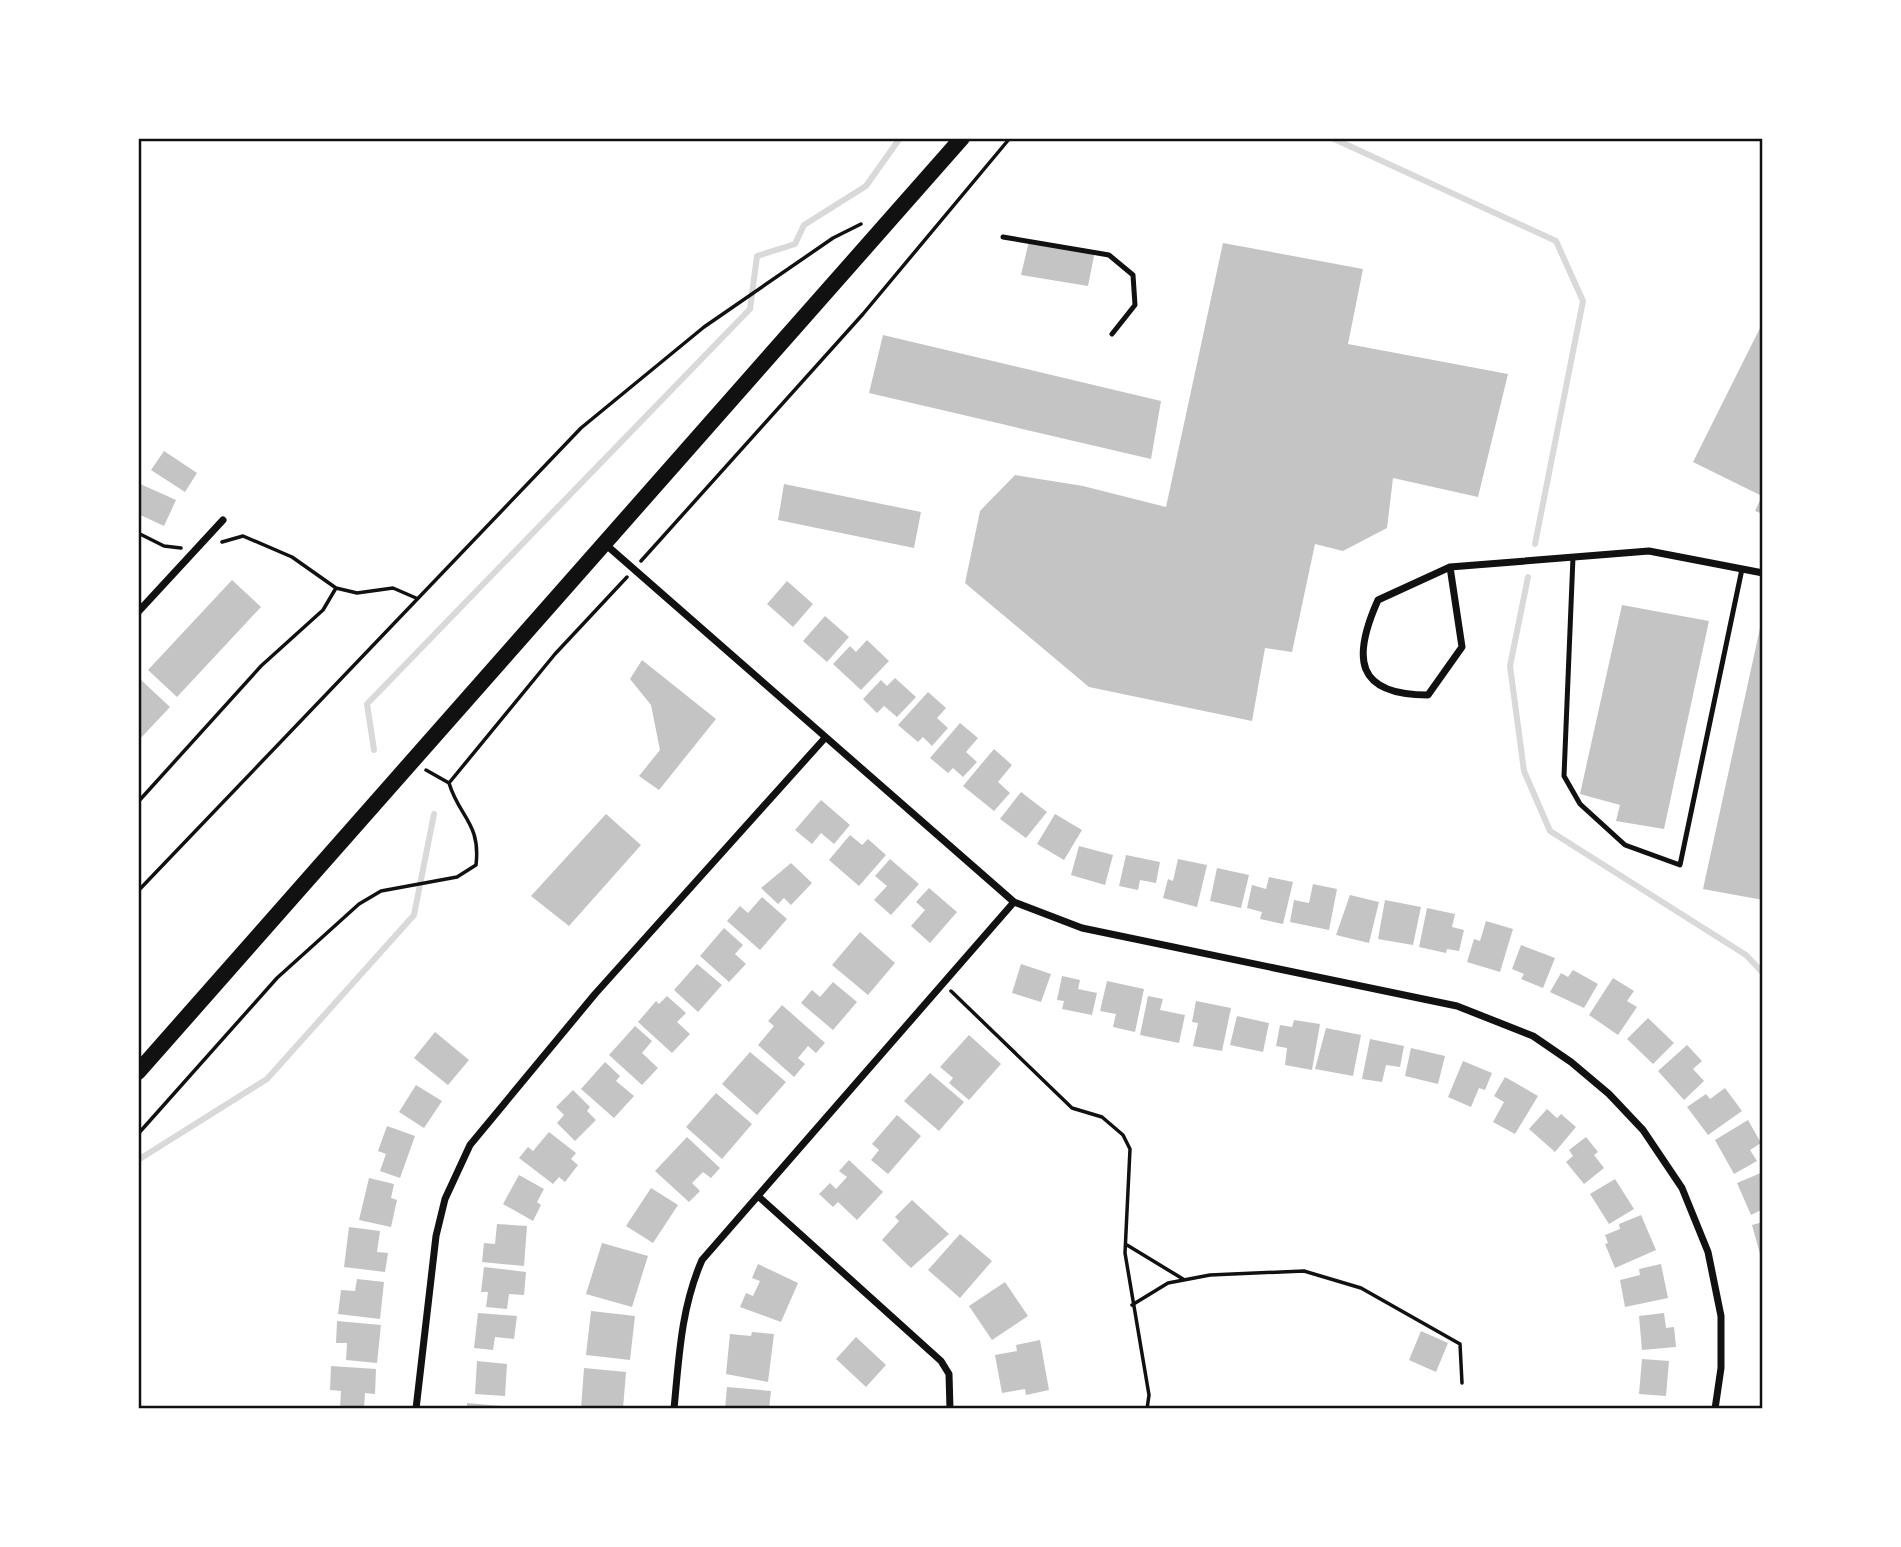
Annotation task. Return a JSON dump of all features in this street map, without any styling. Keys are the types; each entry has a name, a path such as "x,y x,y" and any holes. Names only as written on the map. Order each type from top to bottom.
{"main road":[{"path":"138,1072 962,138"}],"street":[{"path":"138,612 223,520"},
{"path":"603,542 1014,902 1082,928 1457,1006 1533,1036 1571,1062 1609,1094 1643,1130 1682,1188 1708,1252 1721,1316 1721,1368 1715,1409"},
{"path":"1450,567 1462,647 1428,695 1398,695 1374,682 1362,662 1363,633 1378,600 1450,567 1649,551 1763,573"},
{"path":"416,1409 436,1236 445,1199 470,1144 594,994 824,738"},
{"path":"674,1409 683,1316 688,1291 702,1260 1014,902"},
{"path":"758,1196 941,1361 949,1374 950,1409"}],"lane":[{"path":"1003,237 1109,255 1133,275 1135,305 1112,334"},
{"path":"1573,557 1564,776 1580,804 1625,845 1680,865 1742,569"}],"path":[{"path":"449,783 555,654 863,314 1010,138"},
{"path":"138,891 581,428 704,327 833,238 864,222"},
{"path":"138,533 164,546 195,550 243,536 292,557 336,588 358,593 393,588 416,598"},
{"path":"138,802 261,666 324,610 336,588"},
{"path":"138,1134 277,978 359,904 381,891 407,884 457,877 475,865 478,845 469,818 453,796 449,783 411,760"},
{"path":"943,984 1072,1108 1102,1117 1123,1135 1130,1149 1126,1245 1132,1305 1149,1395 1147,1409"},
{"path":"1126,1245 1185,1280"},
{"path":"1132,1305 1168,1283 1210,1275 1304,1271 1361,1288 1460,1344 1462,1383"}],"building":[{"path":"1029,241 1095,251 1088,286 1021,275"},
{"path":"1223,243 1363,269 1348,344 1508,374 1478,497 1393,478 1387,528 1343,551 1315,544 1292,652 1265,648 1252,721 1089,687 965,583 980,511 1015,475 1083,486 1166,507"},
{"path":"1763,322 1763,514 1755,511 1762,496 1693,462"},
{"path":"883,335 1161,401 1151,459 869,393"},
{"path":"164,451 197,473 185,492 151,470"},
{"path":"138,483 176,500 164,526 138,514"},
{"path":"784,484 921,512 914,548 778,520"},
{"path":"232,580 261,607 177,697 148,670"},
{"path":"787,581 813,604 793,627 767,604"},
{"path":"1622,605 1709,621 1664,829 1616,821 1620,805 1580,794"},
{"path":"825,616 849,637 827,662 803,641"},
{"path":"1760,628 1763,629 1763,900 1703,889"},
{"path":"867,640 889,661 861,690 833,664 850,646 856,652"},
{"path":"642,660 716,719 659,790 639,776 660,750 651,705 630,679"},
{"path":"895,678 916,697 897,717 884,706 877,713 863,699 881,680 887,686"},
{"path":"141,680 170,707 138,741 138,684"},
{"path":"928,692 946,708 937,718 948,728 932,746 923,737 918,742 898,725"},
{"path":"960,723 978,738 966,752 977,762 963,777 953,768 948,773 930,758"},
{"path":"994,749 1012,765 998,782 1010,793 994,811 963,786"},
{"path":"1021,792 1047,812 1026,838 1000,819"},
{"path":"821,800 850,825 834,844 821,833 812,844 795,830"},
{"path":"606,814 641,845 569,926 531,896"},
{"path":"1055,814 1082,830 1064,860 1037,844"},
{"path":"850,835 862,845 868,839 886,855 859,886 829,860"},
{"path":"1079,846 1113,855 1105,885 1071,875"},
{"path":"1126,855 1160,862 1156,883 1140,880 1138,890 1119,886"},
{"path":"890,859 919,884 891,915 874,900 887,886 875,876"},
{"path":"1178,859 1207,865 1197,907 1163,898 1168,879 1173,881"},
{"path":"791,863 812,883 791,905 784,898 778,904 761,888"},
{"path":"1217,868 1249,875 1241,908 1210,901"},
{"path":"1269,877 1293,882 1283,924 1260,919 1262,912 1247,908 1252,885 1266,889"},
{"path":"1313,884 1337,889 1329,930 1290,922 1294,900 1309,903"},
{"path":"929,888 957,912 930,943 911,926 925,910 916,902"},
{"path":"1350,895 1379,902 1369,943 1336,935"},
{"path":"762,897 787,919 760,950 727,921 740,906 748,913"},
{"path":"1385,900 1421,907 1413,945 1378,939"},
{"path":"1427,908 1455,914 1452,927 1464,930 1459,951 1447,949 1446,953 1419,947"},
{"path":"1486,921 1513,929 1500,972 1467,962 1474,939 1480,941"},
{"path":"724,928 743,945 735,954 746,964 729,982 700,956"},
{"path":"860,932 895,963 868,995 832,965"},
{"path":"1521,945 1555,958 1543,988 1521,979 1524,974 1512,969"},
{"path":"697,964 722,985 698,1012 674,990"},
{"path":"1021,964 1051,974 1041,1002 1012,993"},
{"path":"1573,970 1598,984 1584,1008 1550,992 1561,973 1568,977"},
{"path":"1062,976 1080,980 1078,989 1097,993 1092,1015 1062,1009 1064,1001 1057,1000"},
{"path":"1613,978 1634,991 1627,1001 1637,1007 1618,1035 1589,1015"},
{"path":"1107,981 1144,989 1135,1032 1113,1027 1116,1014 1100,1011"},
{"path":"833,982 857,1002 833,1030 801,1003 812,990 820,997"},
{"path":"667,996 686,1013 677,1022 690,1034 672,1053 638,1022 656,1001 659,1004"},
{"path":"1148,996 1163,999 1160,1010 1185,1015 1179,1043 1140,1035"},
{"path":"1196,1001 1231,1008 1222,1051 1193,1046 1198,1023 1192,1022"},
{"path":"782,1005 825,1043 816,1053 808,1046 798,1058 805,1064 794,1077 758,1045 774,1026 768,1021"},
{"path":"1237,1016 1269,1023 1263,1052 1230,1045"},
{"path":"1648,1018 1674,1043 1653,1064 1627,1039"},
{"path":"1294,1020 1320,1024 1312,1070 1285,1065 1287,1048 1276,1046 1280,1025 1292,1027"},
{"path":"635,1026 652,1041 642,1053 658,1068 642,1085 609,1055"},
{"path":"1326,1028 1361,1035 1353,1076 1315,1069"},
{"path":"435,1032 469,1060 448,1085 414,1058"},
{"path":"969,1035 1001,1064 969,1100 949,1083 953,1078 940,1067"},
{"path":"1370,1039 1404,1046 1400,1067 1386,1065 1382,1082 1362,1079"},
{"path":"1687,1045 1702,1061 1693,1069 1704,1081 1684,1100 1658,1071"},
{"path":"1411,1048 1445,1056 1438,1084 1405,1076"},
{"path":"750,1052 786,1082 757,1115 722,1084"},
{"path":"1463,1061 1492,1073 1485,1090 1479,1088 1471,1107 1448,1097"},
{"path":"605,1062 620,1076 616,1081 634,1096 614,1118 581,1089"},
{"path":"930,1073 964,1102 939,1131 904,1101"},
{"path":"1505,1077 1538,1096 1515,1134 1493,1122 1504,1102 1494,1096"},
{"path":"416,1085 442,1101 424,1128 399,1112"},
{"path":"1725,1088 1742,1111 1708,1135 1687,1107 1706,1094 1710,1099"},
{"path":"573,1090 590,1107 587,1111 596,1120 575,1141 557,1123 564,1115 556,1107"},
{"path":"716,1093 752,1124 722,1159 686,1127"},
{"path":"1547,1109 1557,1118 1561,1114 1576,1127 1555,1152 1529,1129"},
{"path":"897,1115 921,1136 888,1174 871,1160 879,1150 872,1144"},
{"path":"1748,1120 1761,1143 1750,1150 1757,1161 1734,1174 1715,1140"},
{"path":"387,1126 415,1136 400,1178 380,1171 386,1154 378,1151"},
{"path":"549,1132 576,1153 571,1159 578,1165 565,1182 559,1177 553,1184 519,1158 528,1147 533,1151"},
{"path":"687,1137 720,1168 711,1178 703,1172 692,1183 700,1191 689,1202 655,1171"},
{"path":"1586,1137 1598,1152 1594,1155 1604,1168 1584,1184 1566,1162 1573,1156 1569,1150"},
{"path":"849,1160 883,1192 857,1220 838,1202 833,1207 819,1194 830,1183 836,1189 847,1177 839,1171"},
{"path":"1763,1172 1763,1209 1751,1215 1737,1183"},
{"path":"519,1175 544,1189 537,1202 541,1205 533,1221 503,1204"},
{"path":"369,1178 394,1184 391,1198 397,1200 391,1227 359,1220"},
{"path":"1615,1179 1634,1209 1609,1224 1590,1194"},
{"path":"651,1188 678,1205 653,1243 626,1226"},
{"path":"912,1200 949,1234 911,1268 882,1240 899,1221 895,1217"},
{"path":"1641,1215 1656,1250 1615,1268 1605,1244 1608,1243 1605,1235 1620,1229 1619,1224"},
{"path":"1763,1222 1763,1261 1762,1261 1752,1225"},
{"path":"497,1224 527,1226 524,1266 482,1262 484,1243 495,1244"},
{"path":"349,1227 380,1231 377,1252 388,1253 385,1272 344,1267"},
{"path":"960,1234 992,1261 960,1298 928,1270"},
{"path":"602,1243 648,1256 632,1307 586,1294"},
{"path":"758,1264 798,1283 781,1322 740,1307 746,1293 753,1296 760,1281 752,1278"},
{"path":"1661,1264 1668,1298 1625,1307 1620,1280 1640,1275 1639,1269"},
{"path":"484,1267 526,1272 524,1295 509,1294 507,1309 486,1307 488,1292 481,1292"},
{"path":"357,1279 384,1282 380,1319 338,1314 341,1290 355,1291"},
{"path":"1005,1282 1028,1316 992,1340 969,1306"},
{"path":"591,1311 635,1316 630,1360 586,1355"},
{"path":"478,1313 517,1316 514,1339 495,1337 493,1350 474,1348"},
{"path":"1664,1313 1666,1328 1674,1327 1676,1347 1642,1350 1639,1316"},
{"path":"337,1321 381,1325 377,1363 346,1360 347,1343 336,1343"},
{"path":"1421,1331 1448,1343 1436,1372 1409,1360"},
{"path":"752,1332 774,1334 768,1382 726,1374 730,1334 751,1336"},
{"path":"856,1337 886,1365 866,1387 836,1359"},
{"path":"1040,1340 1049,1390 1026,1395 1025,1389 1002,1393 995,1355 1017,1351 1016,1345"},
{"path":"1642,1359 1669,1361 1666,1396 1639,1394"},
{"path":"477,1361 507,1364 505,1396 475,1394"},
{"path":"331,1366 376,1369 375,1394 365,1393 364,1409 340,1408 341,1391 330,1390"},
{"path":"584,1368 626,1372 623,1409 581,1409"},
{"path":"727,1387 771,1391 769,1409 725,1409"},
{"path":"467,1403 512,1407 512,1409 467,1409"}],"waterway":[{"path":"374,750 367,704 750,309 757,256 795,244 804,225 866,186 900,138"},
{"path":"1332,138 1556,241 1583,301 1535,544"},
{"path":"1528,577 1510,666 1524,771 1550,831 1746,955 1763,973"},
{"path":"138,1160 267,1079 414,915 434,814"}]}
